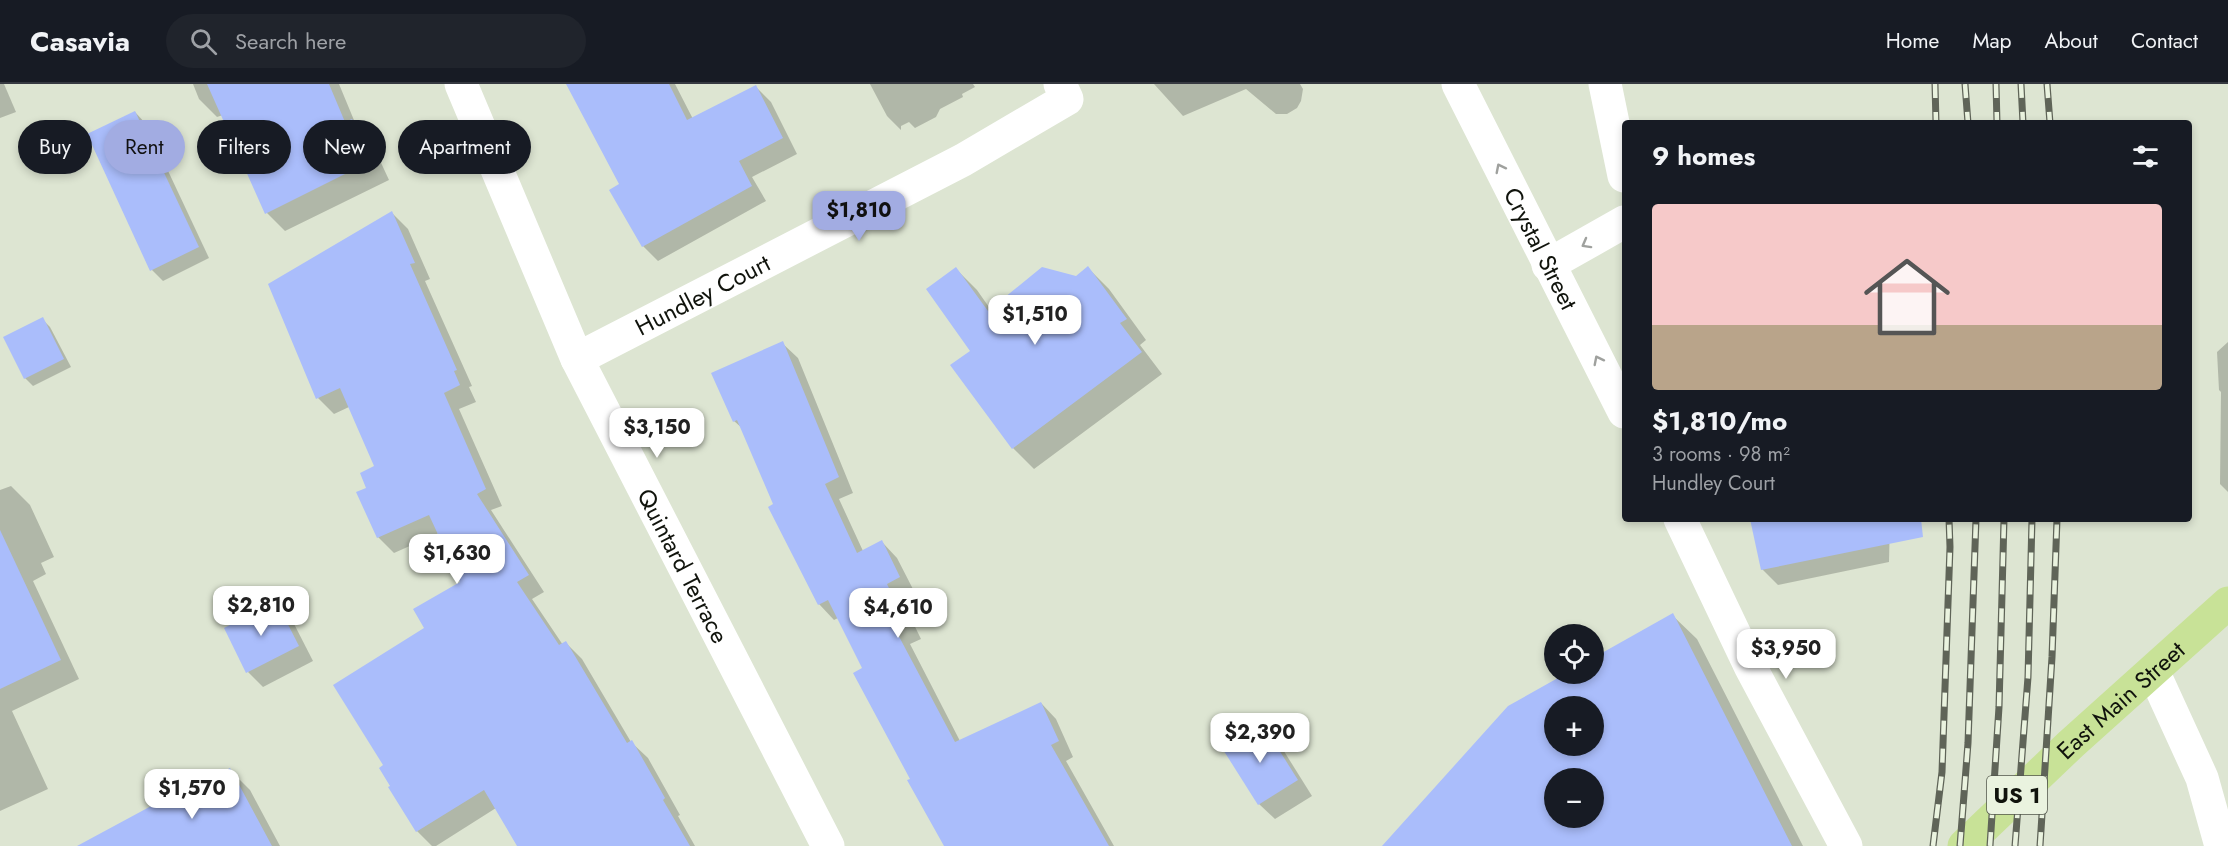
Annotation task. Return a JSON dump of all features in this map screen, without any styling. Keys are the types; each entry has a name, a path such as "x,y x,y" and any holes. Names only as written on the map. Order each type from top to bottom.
{"main road":[{"name":"East Main Street","path":"1964,846 2071,744 2228,603"}],"street":[{"name":"Quintard Terrace","path":"461,84 577,359 828,846"},
{"name":"Hundley Court","path":"577,359 963,160 1067,99 1060,84"},
{"name":"Crystal Street","path":"1458,84 1622,408"},
{"path":"1605,84 1622,166"},
{"path":"1548,265 1622,223"},
{"path":"1685,524 1750,666 1846,846"},
{"path":"2153,671 2202,778 2221,846"}],"building":[{"path":"207,84 329,84 344,120 303,120 303,174 345,174 265,214 247,174 291,174 291,120 223,120"},
{"path":"566,84 669,84 687,120 756,85 783,138 739,161 752,186 642,247 609,190 619,184"},
{"path":"135,111 139,120 116,120"},
{"path":"104,126 104,171 92,145 92,132"},
{"path":"105,174 165,174 199,247 150,271"},
{"path":"392,211 415,263 410,264 457,370 454,371 460,385 444,393 486,489 477,494 529,575 517,582 559,645 566,641 627,743 632,740 690,846 517,846 484,790 416,832 388,787 390,786 379,768 383,765 333,685 424,628 413,609 460,582 429,515 377,538 356,492 366,488 360,473 374,466 340,388 316,399 268,284"},
{"path":"1088,266 1127,319 1120,323 1142,352 1012,449 950,365 970,351 926,289 956,267 988,311 1042,267 1076,276"},
{"path":"43,317 64,359 24,379 3,337"},
{"path":"783,341 839,477 825,484 857,553 882,540 900,577 887,584 906,623 895,629 955,742 1041,702 1059,741 1051,745 1109,846 944,846 907,780 910,779 853,673 862,668 828,600 818,605 768,507 773,504 737,420 733,422 711,373"},
{"path":"1751,522 1921,522 1923,537 1761,570"},
{"path":"0,530 61,660 0,689"},
{"path":"276,601 299,646 246,673 224,628"},
{"path":"1673,613 1792,846 1382,846 1508,706 1547,684 1604,684 1604,652"},
{"path":"1262,723 1298,780 1258,805 1222,748"},
{"path":"230,768 272,846 77,846 192,784 194,787"}],"railway":[{"path":"1935,84 1936,120"},
{"path":"1965,84 1968,120"},
{"path":"1996,84 1997,120"},
{"path":"2021,84 2023,120"},
{"path":"2047,84 2050,120"},
{"path":"1933,846 1942,772 1949,522"},
{"path":"1960,846 1968,743 1976,522"},
{"path":"1990,846 1999,707 2004,522"},
{"path":"2015,846 2028,677 2032,522"},
{"path":"2040,846 2052,657 2057,522"}]}
